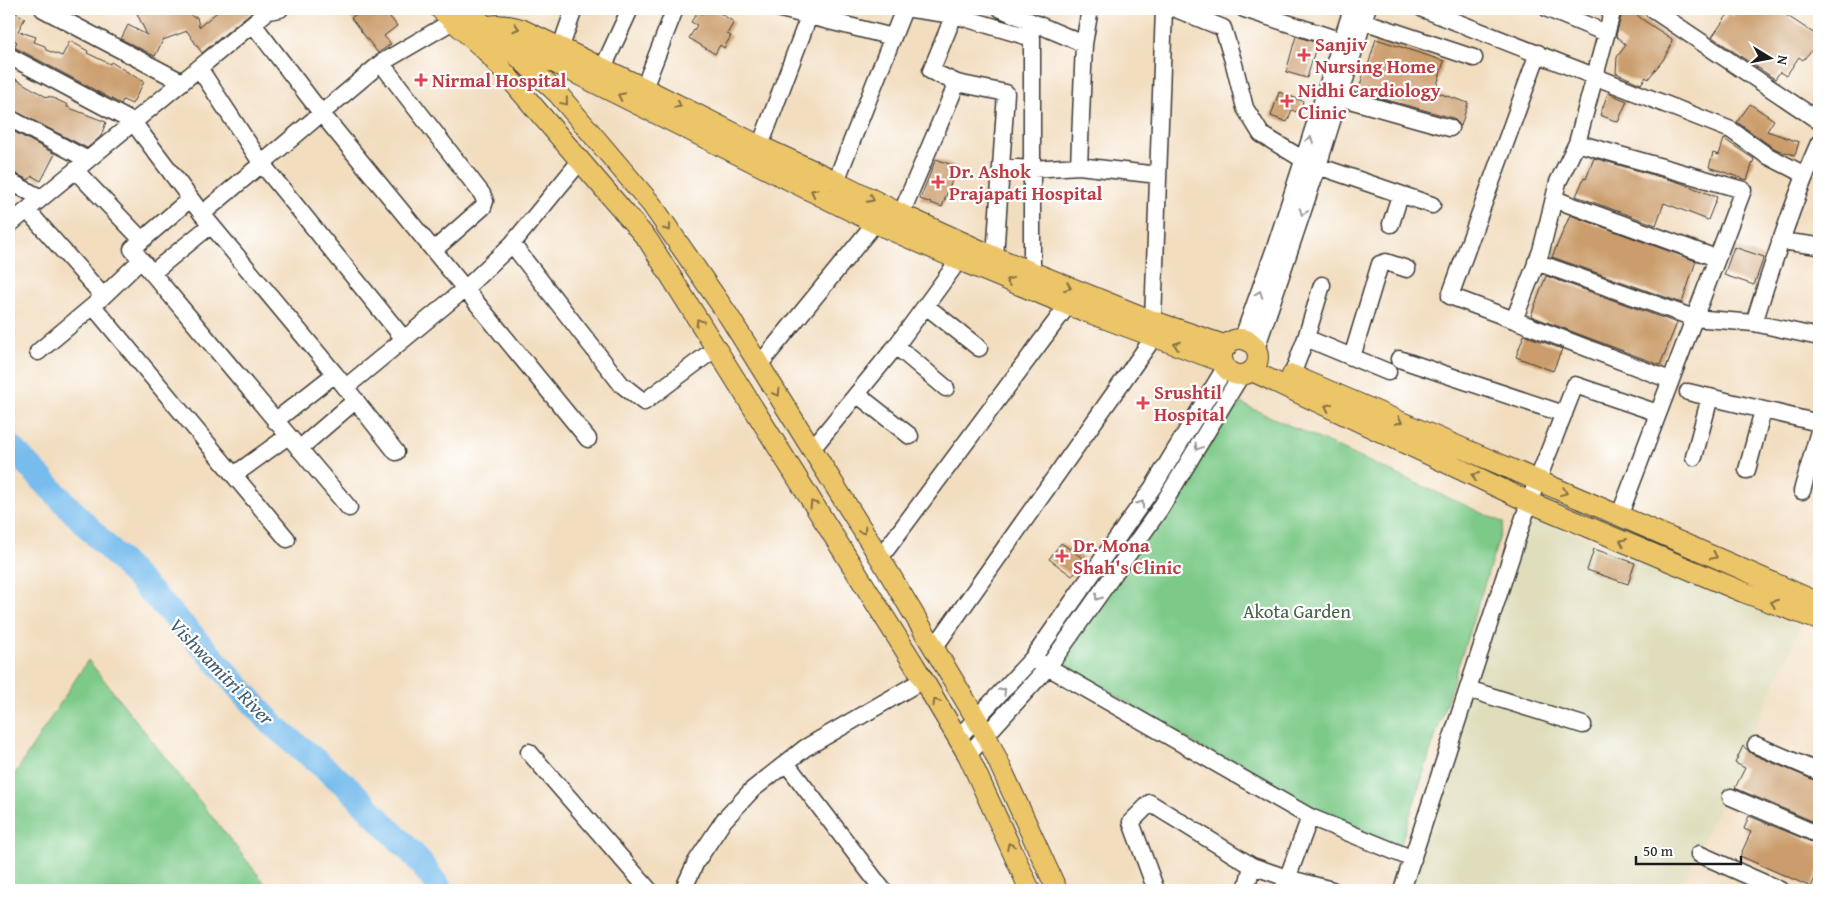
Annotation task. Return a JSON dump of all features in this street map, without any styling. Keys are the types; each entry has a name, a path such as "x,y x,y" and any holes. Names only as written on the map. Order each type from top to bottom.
{"main road":[{"path":"453,13 478,31 495,48 581,160 648,240 963,747 1030,890"},
{"path":"478,31 501,25 521,29 901,214 1154,329"},
{"path":"495,48 508,44 549,60 876,223 959,260 1068,305 1154,329 1292,375 1537,481 1620,514 1819,603"},
{"path":"495,48 558,94 652,205 728,314 982,726 1057,890"},
{"path":"1240,359 1529,502 1743,592 1819,620"}],"street":[{"path":"43,9 182,82"},
{"path":"9,225 268,12 280,9"},
{"path":"560,49 574,9"},
{"path":"603,68 630,9"},
{"path":"644,88 675,9"},
{"path":"782,9 893,37"},
{"path":"836,181 904,9"},
{"path":"911,9 954,15 1032,38 1032,273"},
{"path":"1001,9 1084,44"},
{"path":"1079,166 1084,44 1090,9"},
{"path":"934,648 1154,329 1164,9"},
{"path":"1176,9 1223,28 1245,108 1261,134 1311,163 1432,205"},
{"path":"1244,9 1342,41"},
{"path":"1311,163 1352,9"},
{"path":"1423,9 1731,130 1766,155 1805,175"},
{"path":"1514,320 1541,251 1558,182 1577,143 1613,9"},
{"path":"1652,9 1819,121"},
{"path":"1555,10 1606,34"},
{"path":"152,273 262,164 381,63 453,13"},
{"path":"954,15 931,71 957,83 1006,92 995,257"},
{"path":"982,726 1048,667 1160,509 1240,359 1311,163 1339,97 1365,15 1474,58"},
{"path":"760,146 809,16"},
{"path":"253,24 322,114 588,439"},
{"path":"1538,54 1450,296 1670,380"},
{"path":"9,56 133,122 206,220 346,387 396,452"},
{"path":"381,63 482,194 485,201 483,208 434,250"},
{"path":"199,68 262,164 404,339"},
{"path":"901,214 957,83"},
{"path":"1339,97 1450,128"},
{"path":"9,118 81,165 142,240"},
{"path":"1754,323 1780,240 1819,142"},
{"path":"1577,143 1743,190 1620,514"},
{"path":"346,387 466,288 512,244 581,160"},
{"path":"1001,167 1032,169 1079,166 1158,175"},
{"path":"9,181 41,198"},
{"path":"1390,224 1400,194"},
{"path":"190,199 132,249 140,261 349,508"},
{"path":"1554,199 1716,258"},
{"path":"27,210 234,476 287,539"},
{"path":"760,364 876,223"},
{"path":"1780,240 1819,246"},
{"path":"512,244 621,384 644,402 716,348"},
{"path":"812,449 858,395 959,260"},
{"path":"38,352 98,301 140,261"},
{"path":"1352,357 1380,264 1386,262 1407,269"},
{"path":"1536,262 1694,318 1754,323 1819,337"},
{"path":"1292,375 1306,338 1322,285"},
{"path":"880,558 1068,305"},
{"path":"926,306 979,348"},
{"path":"1306,338 1352,357 1394,365 1564,414"},
{"path":"896,346 946,388"},
{"path":"963,747 982,726 1033,658 1240,359"},
{"path":"275,421 335,374"},
{"path":"1402,890 1529,502 1575,386 1658,413"},
{"path":"1688,392 1819,423"},
{"path":"858,395 910,436"},
{"path":"1694,457 1710,397"},
{"path":"299,449 356,400"},
{"path":"1747,470 1763,410"},
{"path":"1802,491 1819,431"},
{"path":"234,476 288,436"},
{"path":"1124,528 1139,539"},
{"path":"1033,658 1310,817 1413,859"},
{"path":"683,890 696,862 724,820 752,790 806,748 923,680"},
{"path":"1468,689 1583,725"},
{"path":"1756,745 1819,772"},
{"path":"529,752 650,890"},
{"path":"786,763 883,890"},
{"path":"1732,797 1819,836"},
{"path":"1156,890 1131,822 1150,803 1252,866 1285,884 1332,890"},
{"path":"1285,884 1310,817"},
{"path":"1699,854 1780,890"},
{"path":"1246,890 1252,866"}],"shaded area":[{"path":"1528,515 1801,627 1680,890 1402,890"}],"green space":[{"name":"Akota Garden","path":"1240,403 1504,523 1400,846 1324,818 1225,762 1058,660"},
{"path":"88,660 270,890 9,890 9,783"}],"building":[{"path":"9,9 25,18 18,31 36,37 34,42 45,46 46,50 62,56 70,41 88,51 87,53 110,64 111,62 144,82 132,104 123,100 121,104 14,47 17,42 14,40 9,46"},
{"path":"135,9 185,10 193,17 197,17 199,27 221,9 255,9 202,53 187,31 163,40 155,56 121,39 128,25 147,35"},
{"path":"363,9 384,9 397,26 384,36 391,44 378,53 351,18"},
{"path":"707,9 713,9 734,22 727,34 731,36 724,48 720,45 715,54 689,38 697,25 691,22 698,11 703,14"},
{"path":"1623,9 1630,9 1672,39 1671,46 1663,60 1648,79 1646,77 1641,84 1616,73 1617,57 1626,45 1616,36"},
{"path":"1738,9 1785,9 1783,13 1818,36 1818,43 1803,60 1799,57 1786,76 1780,72 1775,79 1712,37 1729,13 1733,16"},
{"path":"1296,36 1317,43 1307,78 1286,72"},
{"path":"1376,39 1444,61 1435,92 1468,103 1461,126 1453,118 1358,92"},
{"path":"9,75 48,98 49,96 68,105 67,107 106,122 101,136 87,148 9,108"},
{"path":"1279,92 1303,101 1299,113 1292,110 1287,122 1271,116"},
{"path":"1608,93 1627,101 1618,122 1600,115"},
{"path":"1750,104 1774,120 1767,131 1799,142 1795,155 1772,147 1737,122"},
{"path":"9,129 55,154 41,181 32,176 29,180 9,171"},
{"path":"1724,139 1754,159 1747,180 1709,167 1713,153 1719,155"},
{"path":"1594,158 1681,183 1717,197 1708,220 1664,203 1656,225 1576,196 1584,178 1586,179"},
{"path":"936,159 957,167 942,207 920,199"},
{"path":"1570,215 1696,261 1682,303 1552,257"},
{"path":"1734,247 1764,257 1754,285 1724,275"},
{"path":"1546,276 1677,323 1660,365 1531,316"},
{"path":"1524,335 1562,349 1553,371 1516,357"},
{"path":"1061,543 1084,559 1072,576 1049,559"},
{"path":"1594,549 1635,563 1628,584 1587,570"},
{"path":"1743,746 1752,754 1819,782 1819,824 1735,788 1745,768 1735,763"},
{"path":"1749,816 1819,845 1819,869 1811,887 1740,856 1751,832 1744,829"}],"waterway":[{"name":"Vishwamitri River","path":"9,445 192,635 273,725 350,789 416,857 441,890"}],"place":[{"name":"Sanjiv Nursing Home","path":"1304,55"},
{"name":"Nirmal Hospital","path":"421,80"},
{"name":"Nidhi Cardiology Clinic","path":"1287,101"},
{"name":"Dr. Ashok Prajapati Hospital","path":"938,182"},
{"name":"Srushtil Hospital","path":"1143,403"},
{"name":"Dr. Mona Shah's Clinic","path":"1062,556"}]}
